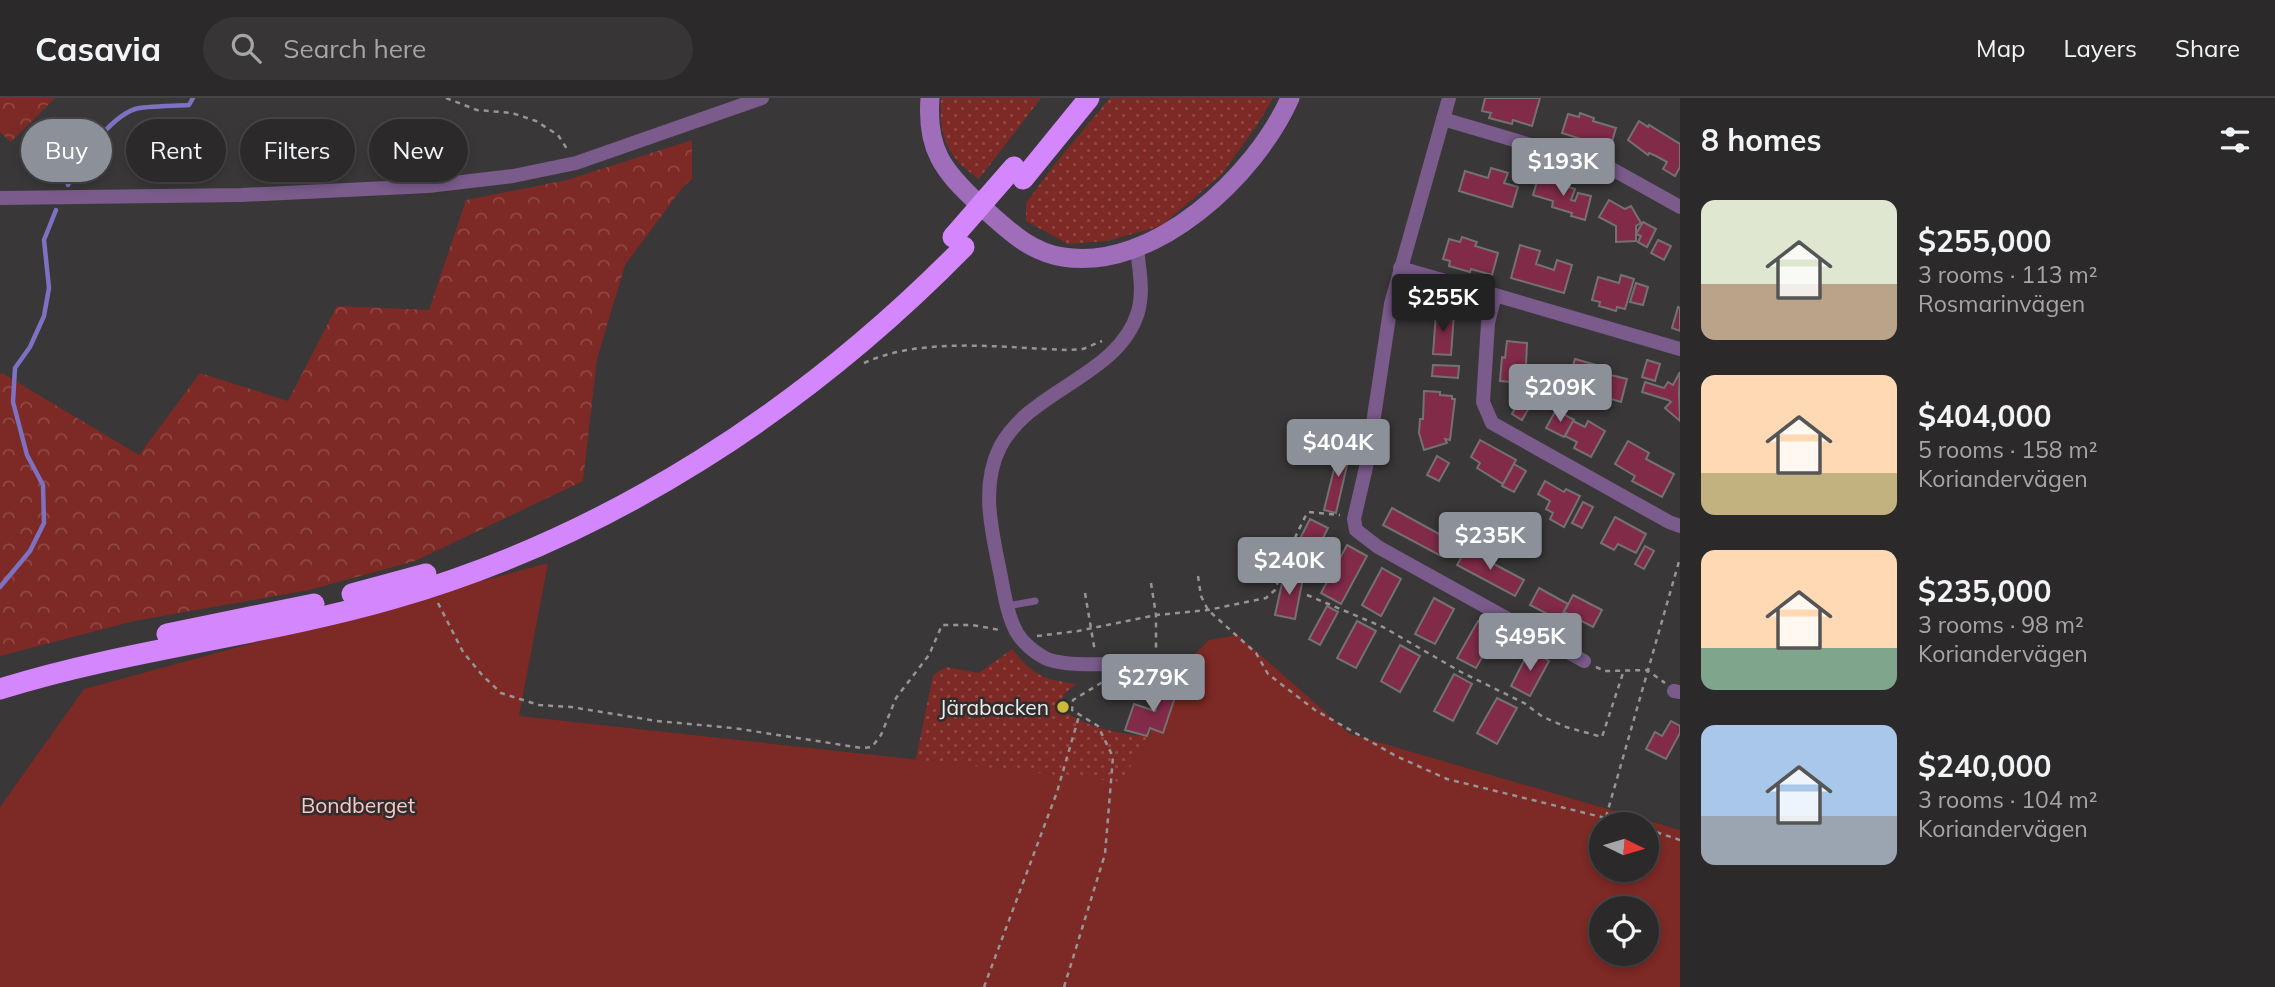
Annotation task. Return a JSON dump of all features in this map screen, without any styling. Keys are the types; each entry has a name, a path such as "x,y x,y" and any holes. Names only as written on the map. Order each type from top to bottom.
{"highway":[{"path":"1018,173 1070,98"},
{"path":"0,689 100,662 303,621 390,600 504,561 669,480 749,430 900,311 1018,173 1089,98"},
{"path":"0,674 97,648 375,589 446,567 540,530 669,464 756,408 852,334 913,278 958,242"}],"street":[{"path":"0,198 242,195 428,186 513,176 576,163 762,98"},
{"path":"930,98 931,136 943,166 956,183 1017,238 1046,253 1079,259 1097,258 1137,248 1170,231 1225,188 1272,131 1290,98"},
{"path":"1449,98 1391,303 1367,463 1354,519 1356,530 1377,547 1584,661"},
{"path":"1443,119 1612,169 1680,207"},
{"path":"1137,248 1141,296 1132,327 1120,344 1104,359 1028,413 1012,429 1000,447 993,465 989,486 989,514 1007,606 1019,636 1044,657 1071,664 1172,662"},
{"path":"1400,268 1680,349"},
{"path":"1495,295 1488,323 1483,402 1492,423 1680,526"}],"lane":[{"path":"1007,606 1035,601"}],"path":[{"path":"446,98 477,110 512,113 536,121 558,135 576,163"},
{"path":"434,594 463,653 501,692 539,705 733,728 862,748 872,747 881,735 896,698 929,654 942,625 972,625 1019,636 1045,636 1266,598 1275,590 1289,550 1310,512 1346,516"},
{"path":"1607,812 1680,558"},
{"path":"1198,576 1201,596 1208,610 1256,653 1268,674 1315,710 1396,756 1447,779 1589,813"},
{"path":"1151,583 1156,637"},
{"path":"1085,593 1097,663"},
{"path":"1307,595 1374,622 1461,672 1524,703 1543,717 1602,737 1624,670"},
{"path":"1584,661 1605,670 1647,670 1677,692"},
{"path":"1064,987 1105,854 1113,757 1098,726 1072,710 1073,700 1101,683 1108,682 1111,677 1123,674"},
{"path":"984,987 1057,792 1080,715"},
{"path":"1659,833 1680,839"}],"green space":[{"path":"0,98 55,98 34,119 21,119 21,132 11,142 0,132"},
{"path":"941,98 1041,98 979,179 959,162 947,144 941,124"},
{"path":"1110,98 1273,98 1222,174 1161,226 1107,241 1068,244 1026,221 1026,203"},
{"path":"692,140 692,179 682,188 625,265 597,359 583,481 415,561 309,590 134,621 0,656 2,373 139,455 200,373 288,401 337,306 429,310 466,200 567,180"},
{"name":"Bondberget","path":"548,563 519,716 1121,782 1148,738 1172,677 1209,640 1238,635 1350,734 1618,812 1589,812 1589,882 1659,882 1659,824 1680,830 1680,987 0,987 0,807 84,689"},
{"path":"1012,649 1039,675 1076,684 1064,694 1060,707 1068,714 1105,729 1156,737 1116,794 866,987 887,901 933,675 946,667 979,673"}],"building":[{"path":"1485,98 1540,98 1532,126 1513,120 1512,124 1489,118 1491,113 1482,111"},
{"path":"1580,113 1594,118 1593,121 1616,128 1610,148 1562,133 1568,114 1579,117"},
{"path":"1639,121 1680,144 1680,167 1675,176 1663,169 1667,162 1649,153 1648,155 1628,140"},
{"path":"1491,168 1508,173 1504,183 1518,187 1512,207 1459,191 1465,171 1488,178"},
{"path":"1538,178 1575,189 1571,200 1575,201 1578,193 1591,196 1585,220 1552,207 1553,201 1533,195"},
{"path":"1609,200 1625,209 1631,206 1641,223 1636,226 1636,241 1616,242 1616,226 1599,217"},
{"path":"1643,222 1656,229 1647,247 1638,242 1641,236 1636,234"},
{"path":"1462,237 1477,242 1475,246 1498,253 1492,275 1449,266 1450,261 1443,259 1449,239 1460,242"},
{"path":"1658,240 1671,246 1664,260 1651,253"},
{"path":"1520,245 1540,251 1536,264 1554,270 1557,260 1572,265 1564,293 1511,278"},
{"path":"1621,275 1634,279 1625,309 1617,307 1616,311 1599,306 1600,302 1592,300 1598,277 1619,283"},
{"path":"1636,283 1648,287 1643,305 1630,302"},
{"path":"1678,307 1680,308 1680,331 1672,328"},
{"path":"1436,313 1454,314 1451,355 1433,354"},
{"path":"1507,341 1527,343 1526,366 1538,367 1537,384 1511,386 1512,382 1500,381 1502,357 1505,358"},
{"path":"1575,359 1610,369 1602,395 1584,390 1585,386 1568,381"},
{"path":"1647,360 1660,364 1655,381 1642,377"},
{"path":"1433,365 1459,366 1458,378 1432,376"},
{"path":"1680,372 1680,421 1665,408 1671,402 1642,392 1645,382 1664,388 1668,382 1673,385"},
{"path":"1611,375 1627,379 1621,402 1605,397"},
{"path":"1424,391 1440,392 1440,395 1452,396 1452,399 1455,399 1450,440 1445,439 1447,443 1424,450 1419,433 1420,419 1423,419"},
{"path":"1522,395 1533,401 1522,420 1512,414"},
{"path":"1556,410 1574,420 1564,437 1546,428"},
{"path":"1573,421 1585,427 1588,421 1605,431 1591,457 1574,448 1577,442 1565,436"},
{"path":"1480,440 1516,460 1503,484 1477,468 1480,463 1471,457"},
{"path":"1628,441 1649,453 1646,459 1674,474 1662,497 1632,481 1635,476 1615,464"},
{"path":"1340,445 1351,448 1336,513 1324,510"},
{"path":"1437,456 1449,463 1439,481 1427,475"},
{"path":"1514,464 1526,471 1514,492 1502,486"},
{"path":"1545,481 1564,492 1566,489 1580,496 1564,527 1550,519 1553,513 1546,509 1550,501 1538,494"},
{"path":"1583,502 1593,507 1582,528 1572,523"},
{"path":"1392,508 1450,540 1441,556 1383,525"},
{"path":"1615,517 1646,534 1636,553 1618,544 1614,550 1601,543"},
{"path":"1310,519 1328,528 1304,576 1286,566"},
{"path":"1347,545 1367,556 1341,604 1321,593"},
{"path":"1645,546 1654,551 1644,569 1635,564"},
{"path":"1466,549 1524,580 1515,596 1457,565"},
{"path":"1382,568 1401,579 1381,616 1362,605"},
{"path":"1284,574 1303,578 1295,619 1275,615"},
{"path":"1539,588 1568,604 1559,620 1530,605"},
{"path":"1573,595 1602,610 1593,627 1564,612"},
{"path":"1434,598 1454,609 1435,644 1415,634"},
{"path":"1327,606 1338,612 1320,645 1309,639"},
{"path":"1357,621 1376,631 1356,668 1337,658"},
{"path":"1478,621 1497,631 1476,668 1457,658"},
{"path":"1400,645 1420,656 1400,692 1381,681"},
{"path":"1530,649 1549,661 1530,696 1511,686"},
{"path":"1454,674 1472,684 1453,721 1434,711"},
{"path":"1165,683 1178,688 1163,733 1150,728 1147,736 1125,730 1134,704 1155,711"},
{"path":"1497,698 1517,708 1497,744 1477,733"},
{"path":"1671,721 1680,726 1680,733 1666,759 1646,749 1655,732 1662,736"}],"waterway":[{"path":"68,185 96,141 125,114 139,108 189,105 193,98"},
{"path":"0,587 30,551 44,523 43,485 27,455 13,402 15,368 30,347 44,316 49,288 44,240 56,210"}],"place":[{"name":"Järabacken","path":"1063,707"}]}
